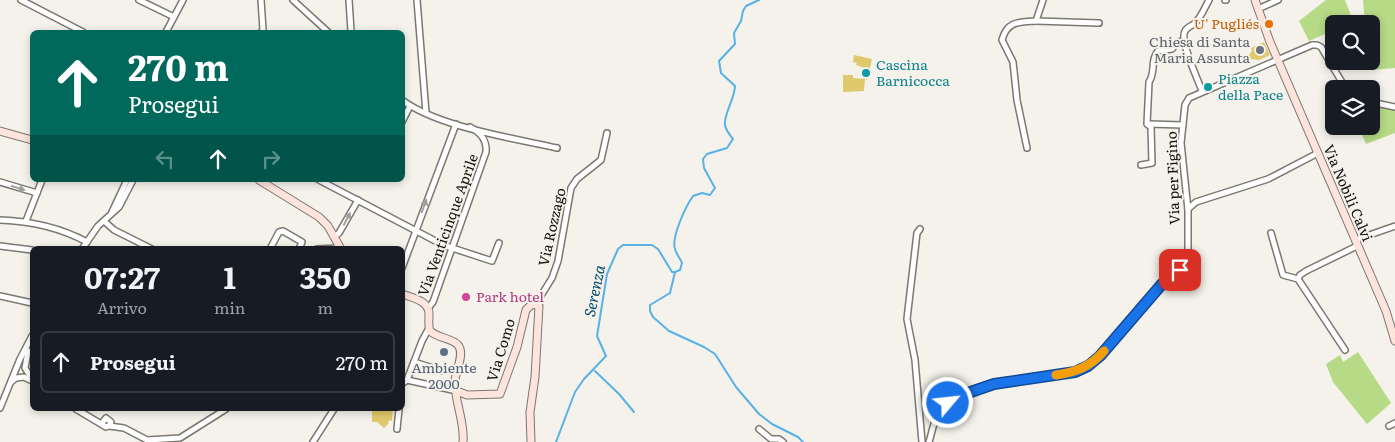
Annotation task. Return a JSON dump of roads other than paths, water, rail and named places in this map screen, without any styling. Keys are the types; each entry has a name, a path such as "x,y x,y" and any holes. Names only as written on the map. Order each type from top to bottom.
{"street":[{"path":"21,0 79,30"},
{"path":"140,0 174,17"},
{"path":"167,30 183,0"},
{"path":"261,0 262,30"},
{"path":"293,0 326,30"},
{"path":"349,0 351,30"},
{"path":"417,0 426,113"},
{"path":"1036,21 1043,0"},
{"path":"1209,0 1195,23 1186,30 1184,39 1202,91 1317,45 1321,47 1341,80"},
{"name":"Via Nobili Calvi","path":"1255,0 1278,60 1386,311 1395,341"},
{"path":"1258,8 1278,0"},
{"path":"1027,148 1017,100 1013,62 1002,40 1009,26 1016,22 1036,21 1099,23"},
{"path":"1141,165 1152,163 1151,127 1147,124 1149,82 1153,77 1153,56 1158,51 1172,49 1178,42 1184,39"},
{"name":"Via per Figino","path":"929,442 938,415 956,397 994,384 1075,372 1088,366 1100,356 1162,284 1185,264 1188,256 1188,210 1181,143 1182,125 1185,105 1189,98 1202,91"},
{"path":"405,102 426,113 456,124 557,148"},
{"path":"1380,104 1395,107"},
{"path":"405,116 410,106"},
{"path":"405,260 456,124"},
{"path":"1147,124 1182,125"},
{"name":"Via Venticinque Aprile","path":"429,307 433,302 486,152 486,141 478,132 470,127"},
{"path":"0,131 30,139"},
{"path":"486,152 492,133"},
{"name":"Via Rozzago","path":"538,306 537,302 552,278 558,261 571,188 577,179 601,160 608,133"},
{"path":"1188,210 1196,202 1268,179 1318,153"},
{"path":"0,182 37,193"},
{"path":"26,221 41,182"},
{"path":"107,218 126,182"},
{"path":"84,246 98,226 120,206 132,182"},
{"path":"262,182 319,216 339,246"},
{"path":"323,182 452,249 492,261 499,243"},
{"path":"334,237 339,233 358,200"},
{"path":"107,218 114,230 146,246"},
{"path":"0,220 26,221 72,234 87,242"},
{"path":"1298,279 1306,271 1356,243 1395,226"},
{"path":"920,229 917,233 907,319 915,360 922,442"},
{"path":"271,246 278,232 283,231 302,242 300,246"},
{"path":"1271,233 1283,275 1298,279 1345,350"},
{"path":"0,246 30,250"},
{"path":"405,295 429,307 429,328 405,382"},
{"path":"0,296 30,303"},
{"name":"Via Como","path":"405,382 457,391 467,395 500,394 517,347 526,310 532,304 538,306 535,377 530,412 532,442"},
{"name":"Via Nobili Calvi","path":"1386,311 1395,320"},
{"path":"429,328 433,334 459,347 460,353 455,382 456,400 463,434 462,442"},
{"path":"0,406 30,342"},
{"path":"30,344 25,368 30,377"},
{"path":"414,362 442,371"},
{"path":"8,386 16,378 24,377 30,379"},
{"path":"79,411 91,418 103,421 104,426 110,424 124,428 146,441 182,440 223,411"},
{"path":"313,442 333,411"},
{"path":"397,429 398,411"},
{"path":"1389,426 1395,423"},
{"path":"759,429 771,439 779,439 783,442"}],"waterway":[{"name":"Serenza","path":"556,442 575,392 584,379 606,356 597,336 607,274 618,249 623,245 652,245 658,249 672,272 680,270 682,263 674,244 683,214 693,196 702,193 710,195 715,188 704,168 703,159 707,154 727,148 733,139 726,129 725,121 735,86 721,73 719,61 735,44 734,33 741,21 746,6 759,0"},
{"path":"675,272 670,293 650,305 653,317 669,331 715,354 736,387 759,414 772,424 798,437 803,442"},
{"path":"595,371 619,394 634,412"}],"place":[{"name":"U' Pugliés","path":"1269,24"},
{"name":"Chiesa di Santa Maria Assunta","path":"1260,50"},
{"name":"Cascina Barnicocca","path":"866,73"},
{"name":"Piazza della Pace","path":"1208,87"},
{"name":"Park hotel","path":"466,297"},
{"name":"Ambiente 2000","path":"444,352"}]}
